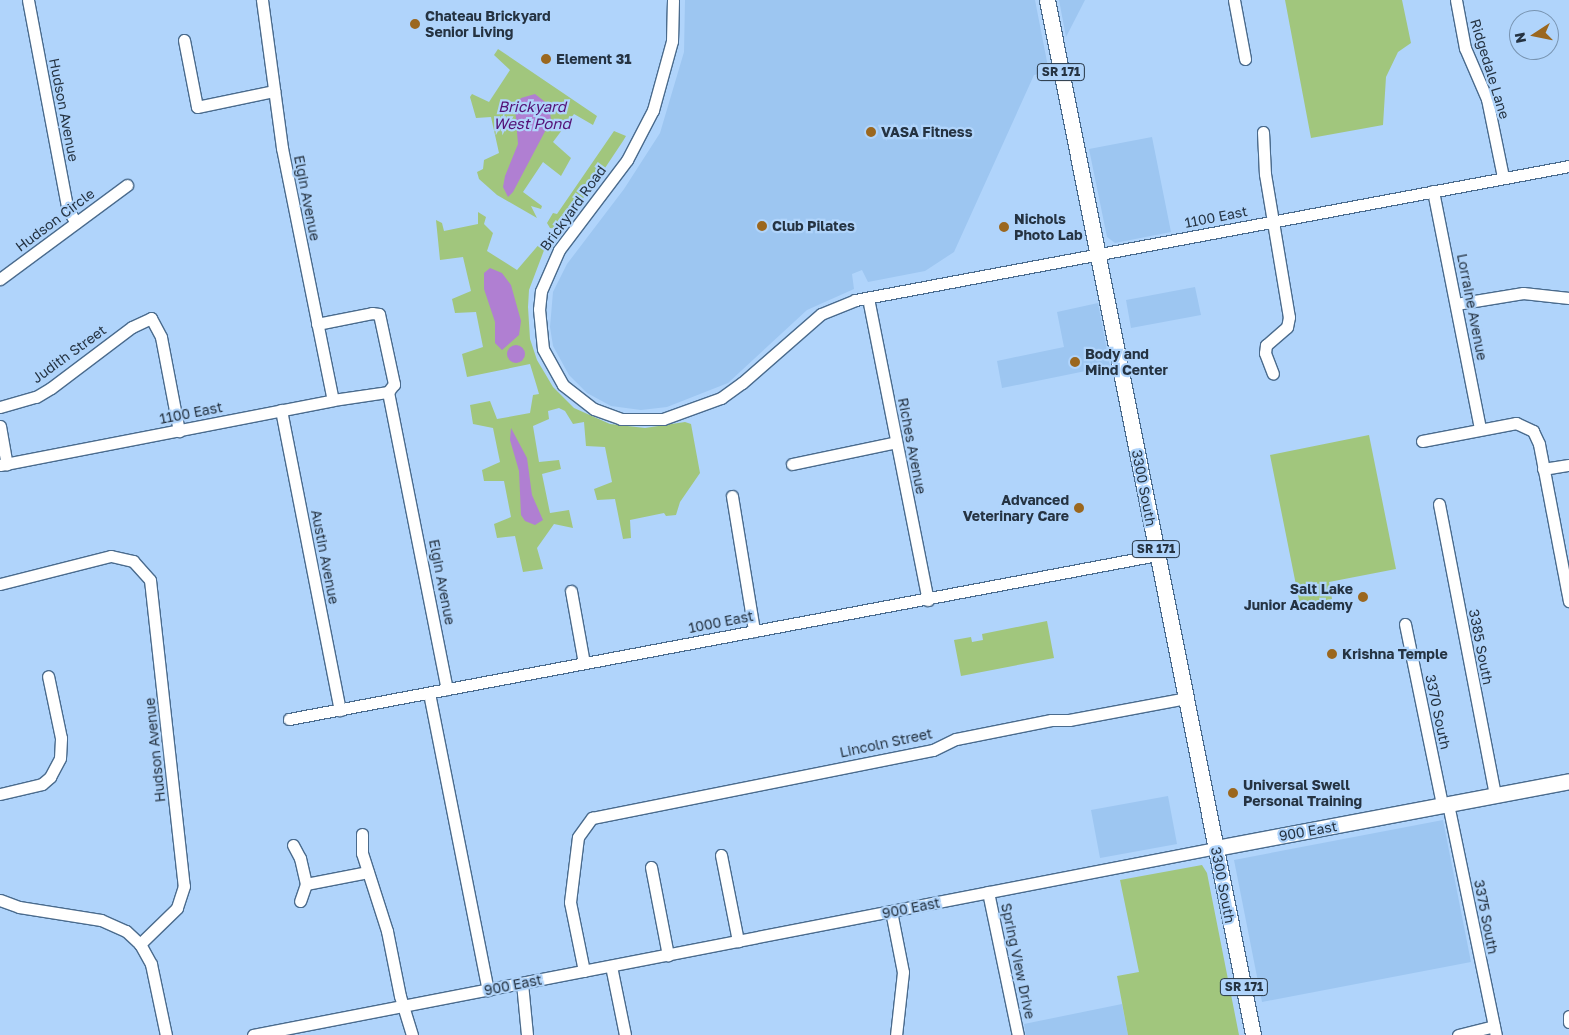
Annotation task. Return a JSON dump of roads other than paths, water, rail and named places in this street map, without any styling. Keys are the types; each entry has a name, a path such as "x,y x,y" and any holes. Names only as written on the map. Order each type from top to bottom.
{"main road":[{"name":"3300 South","path":"1047,0 1253,1035"},
{"name":"900 East","path":"1216,848 1569,781"}],"street":[{"name":"Hudson Avenue","path":"28,0 67,206 76,222"},
{"name":"Elgin Avenue","path":"262,0 274,91 333,400"},
{"name":"Brickyard Road","path":"674,0 672,35 666,68 650,117 627,160 559,250 542,292 540,334 554,372 572,394 607,415 636,421 676,416 727,394 821,314 843,304 868,298"},
{"path":"1234,0 1245,59"},
{"name":"Ridgedale Lane","path":"1456,0 1467,55 1487,99 1503,177"},
{"path":"184,40 197,107 274,91"},
{"path":"1262,132 1265,174 1275,221 1290,320 1287,327 1266,345 1265,353 1273,374"},
{"name":"1100 East","path":"868,298 1569,166"},
{"name":"Hudson Circle","path":"0,279 127,185"},
{"name":"Lorraine Avenue","path":"1433,191 1480,429"},
{"path":"1456,304 1523,293 1569,298"},
{"name":"Riches Avenue","path":"868,298 928,600"},
{"name":"Elgin Avenue","path":"317,324 372,313 379,314 394,384 388,392 447,690"},
{"name":"Judith Street","path":"0,407 36,397 51,388 132,327 151,318 161,337 179,431"},
{"name":"1100 East","path":"4,465 333,400 388,392"},
{"name":"Austin Avenue","path":"281,410 340,710"},
{"path":"1422,441 1516,423 1528,426 1536,436 1569,601"},
{"path":"0,426 4,465"},
{"path":"792,464 896,442"},
{"path":"1543,469 1569,465"},
{"path":"732,496 754,631"},
{"name":"3385 South","path":"1439,504 1495,795"},
{"name":"1000 East","path":"289,719 754,631 912,599 928,600 1157,555"},
{"name":"Hudson Avenue","path":"0,584 116,556 137,564 152,584 184,881 177,908 140,944"},
{"path":"571,591 584,663"},
{"name":"3370 South","path":"1404,624 1445,804"},
{"path":"0,794 42,784 50,777 60,758 62,746 48,676"},
{"path":"429,693 488,990"},
{"name":"Lincoln Street","path":"584,971 570,902 578,837 592,818 933,750 956,739 1186,698"},
{"name":"3375 South","path":"1445,804 1495,1031"},
{"path":"362,834 362,853 387,931 412,1035"},
{"path":"293,846 301,861 306,884 300,902"},
{"name":"900 East","path":"252,1035 272,1033 1216,848"},
{"path":"721,855 738,941"},
{"path":"651,867 668,955"},
{"path":"306,884 368,872"},
{"name":"Spring View Drive","path":"988,892 1018,1035"},
{"path":"0,900 19,907 110,923 126,931 140,944 153,969 166,1035"},
{"path":"891,911 903,978 896,1035"},
{"path":"612,966 625,1035"},
{"path":"522,983 527,1035"},
{"path":"1569,1016 1569,1022"},
{"path":"1458,1035 1495,1031"}],"water":[{"name":"Brickyard West Pond","path":"535,94 549,105 551,120 513,192 508,197 503,187 505,176 518,144 515,107 521,98"},
{"path":"490,268 502,273 511,285 521,321 519,335 502,350 495,343 495,322 484,289 484,273"},
{"path":"516,345 522,348 525,354 522,360 516,363 510,360 507,354 510,348"},
{"path":"511,428 527,458 532,495 543,520 535,525 525,521 521,515 519,471 510,440"}],"place":[{"name":"Chateau Brickyard Senior Living","path":"415,24"},
{"name":"Element 31","path":"546,59"},
{"name":"VASA Fitness","path":"871,132"},
{"name":"Club Pilates","path":"762,226"},
{"name":"Nichols Photo Lab","path":"1004,227"},
{"name":"Body and Mind Center","path":"1075,362"},
{"name":"Advanced Veterinary Care","path":"1079,508"},
{"name":"Salt Lake Junior Academy","path":"1363,597"},
{"name":"Krishna Temple","path":"1332,654"},
{"name":"Universal Swell Personal Training","path":"1233,793"}]}
